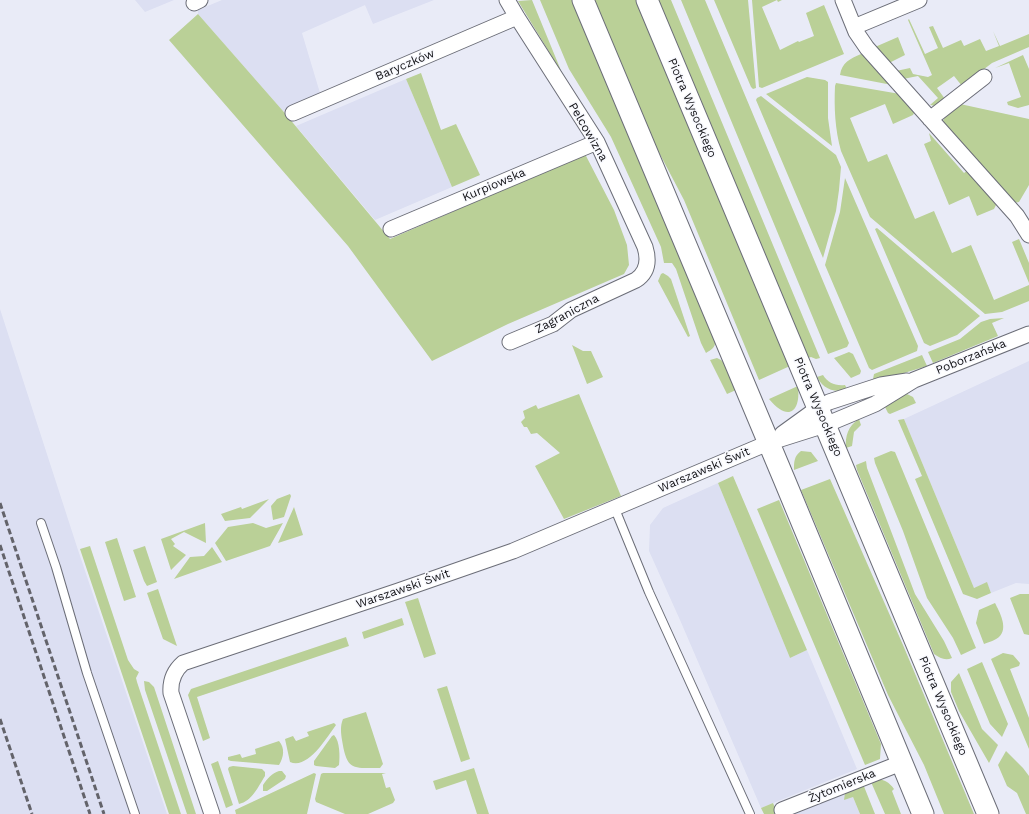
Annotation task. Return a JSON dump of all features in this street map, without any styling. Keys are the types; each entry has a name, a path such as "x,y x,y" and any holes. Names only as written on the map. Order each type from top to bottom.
{"main road":[{"path":"583,0 923,814"},
{"name":"Piotra Wysockiego","path":"647,0 988,814"}],"street":[{"name":"Pelcowizna","path":"507,0 597,142 645,247 647,260 644,273"},
{"path":"843,0 859,25 867,48 1017,216 1029,235"},
{"path":"859,25 919,0"},
{"name":"Baryczków","path":"293,113 517,17"},
{"path":"930,119 984,77"},
{"name":"Kurpiowska","path":"391,229 597,142"},
{"name":"Zagraniczna","path":"510,342 553,324 571,310 631,283 641,277 644,273"},
{"name":"Poborzańska","path":"768,443 822,416 875,404 914,380 1029,334"},
{"name":"Warszawski Świt","path":"212,814 171,693 175,671 183,663 514,551 768,443"},
{"name":"Żytomierska","path":"782,810 901,762"}],"lane":[{"path":"615,509 649,592 750,814"},
{"path":"41,523 56,567 87,673 135,814"}],"shaded area":[{"path":"135,0 174,0 145,12"},
{"path":"222,0 434,0 373,24 365,5 302,33 320,93 283,111 198,14 198,10"},
{"path":"406,79 452,187 375,220 296,126"},
{"path":"0,309 78,550 167,814 0,814"},
{"path":"1029,361 1029,584 1016,583 991,593 987,583 974,588 904,419"},
{"path":"718,483 790,658 807,650 857,769 761,808 649,551 650,525 663,508"},
{"path":"850,790 860,814 791,814"}],"green space":[{"path":"532,0 562,73 518,1"},
{"path":"540,0 572,0 715,341 714,347 706,353 701,343 676,269 672,263 664,263 661,247 611,137 569,69"},
{"path":"594,0 636,0 790,366 759,380 684,200 653,141"},
{"path":"658,0 671,0 820,358 808,358"},
{"path":"681,0 705,0 849,343 847,347 828,354"},
{"path":"714,0 748,0 756,88 753,89 751,87"},
{"path":"752,0 777,0 762,7 780,50 798,41 799,42 814,36 806,13 824,5 844,54 762,88 759,87"},
{"path":"198,14 283,111 390,239 585,154 614,210 627,245 629,265 624,274 508,324 432,361 348,246 169,40"},
{"path":"909,19 925,54 938,48 929,27 933,26 943,48 961,40 964,46 980,39 986,51 999,46 993,31 1000,46 1029,34 1029,47 992,63 962,86 954,76 937,88 945,99 936,106 930,105 938,98 918,76 903,79 896,71 910,68 913,74 928,77 932,75 908,20"},
{"path":"898,37 905,55 889,63 875,47"},
{"path":"861,54 869,58 892,85 840,75 843,67 850,59"},
{"path":"1023,55 1029,69 1029,105 1018,108 1008,105 1007,102 1021,97 1009,63 995,68"},
{"path":"421,73 441,130 456,124 480,175 452,187 406,79"},
{"path":"807,77 825,80 828,82 828,118 832,146 766,94"},
{"path":"836,83 900,94 915,111 913,115 893,124 885,104 850,118 868,162 887,154 915,219 934,211 952,253 971,245 994,300 1029,285 1029,301 1002,312 985,314 870,217 841,151 835,118"},
{"path":"761,96 836,155 841,167 836,211 823,258 756,100"},
{"path":"960,104 1029,119 1029,185 1019,202 1014,203 942,123 946,115"},
{"path":"929,133 964,173 968,170 995,202 996,205 994,209 977,216 969,196 949,205 924,144 931,141"},
{"path":"845,178 918,346 917,351 872,370 869,368 825,265 840,212"},
{"path":"877,228 980,316 957,335 930,346 924,343 875,229"},
{"path":"1019,239 1029,263 1029,283 1012,242"},
{"path":"663,273 671,279 690,336 688,337 658,281"},
{"path":"1004,318 992,323 998,336 933,363 928,352 960,339 981,322 990,319"},
{"path":"572,345 583,351 591,351 603,377 587,384"},
{"path":"849,352 853,354 861,371 860,374 851,378 834,358"},
{"path":"922,355 927,366 875,382 873,379 874,374"},
{"path":"717,358 724,363 736,390 727,394 710,360"},
{"path":"823,375 832,383 845,385 848,391 838,391 826,387 817,377"},
{"path":"798,386 797,403 795,408 791,411 787,412 782,410 769,399"},
{"path":"579,394 621,496 564,519 535,466 560,453 537,433 531,434 527,427 524,427 521,422 525,418 523,411 536,405 538,409"},
{"path":"907,394 913,397 916,403 890,414 888,413 884,405"},
{"path":"859,419 861,425 854,432 852,446 846,448 848,432 852,425"},
{"path":"904,419 974,588 987,582 991,593 977,599 963,594 915,479 922,476 898,420"},
{"path":"801,451 811,452 818,461 794,470 794,462"},
{"path":"891,451 895,452 976,648 961,655 953,638 927,598 903,531 875,463 874,458"},
{"path":"866,461 867,468 915,594 944,641 952,658 943,659 934,654 857,470 856,465"},
{"path":"733,476 807,650 790,658 718,483"},
{"path":"830,479 903,645 974,814 944,814 924,765 888,695 801,490"},
{"path":"290,494 291,496 284,517 273,520 271,506 277,499"},
{"path":"269,499 250,518 225,521 221,514 241,507 242,509"},
{"path":"779,500 881,744 880,759 865,765 757,509"},
{"path":"294,507 303,535 278,543"},
{"path":"205,523 206,543 184,532 171,539 175,544 173,546 186,555 171,570 161,539"},
{"path":"253,523 266,528 283,523 270,546 226,561 215,543 228,527"},
{"path":"117,538 136,597 124,601 105,542"},
{"path":"90,546 128,660 134,669 139,672 136,678 137,682 181,814 169,814 80,549"},
{"path":"145,546 157,582 147,586 133,550"},
{"path":"212,547 222,562 174,579 190,557 204,556"},
{"path":"158,589 177,646 163,639 147,593"},
{"path":"1020,594 1029,594 1029,635 1024,634 1010,598"},
{"path":"418,598 436,654 424,658 405,602"},
{"path":"995,603 999,610 1003,624 1002,633 998,638 984,644 976,623 979,610"},
{"path":"402,618 404,625 364,639 362,632"},
{"path":"346,637 349,646 197,697 210,738 203,741 188,695 191,689"},
{"path":"1003,653 1013,655 1020,663 1019,666 1010,669 1029,718 1029,749 991,659"},
{"path":"982,662 1008,724 1002,737 990,724 967,669"},
{"path":"959,673 982,729 998,745 989,763 959,711 951,692 951,682"},
{"path":"144,681 149,682 154,687 196,814 187,814 145,690"},
{"path":"447,686 470,759 461,762 437,689"},
{"path":"366,712 383,764 380,768 363,768 352,766 346,757 344,750 341,730 343,719"},
{"path":"334,723 336,725 310,757 297,763 290,762 285,739 293,736 296,741 309,736 307,732"},
{"path":"334,735 338,745 339,765 335,768 314,765 314,761"},
{"path":"279,741 283,753 279,765 228,760 228,757 240,754 242,758 256,754 255,749"},
{"path":"1006,751 1029,776 1029,814 1026,814 1017,793 1007,786 998,765"},
{"path":"218,761 233,805 226,808 211,764"},
{"path":"233,766 262,769 265,772 265,776 251,797 239,804 228,769 229,767"},
{"path":"474,768 489,814 477,814 466,780 436,790 433,781"},
{"path":"279,771 282,771 286,776 285,779 267,791 263,791 263,785 266,781"},
{"path":"314,773 316,774 307,814 236,814 235,810"},
{"path":"386,773 382,774 386,788 390,787 395,800 393,803 368,814 345,814 316,802 315,799 321,774"},
{"path":"877,779 887,782 894,789 892,791 901,814 885,814 871,782"},
{"path":"863,784 875,814 860,814 853,797 844,800 845,793"},
{"path":"773,803 778,814 764,814 761,808"}],"railway":[{"path":"0,503 104,814"},
{"path":"0,545 90,814"},
{"path":"0,719 32,814"}]}
